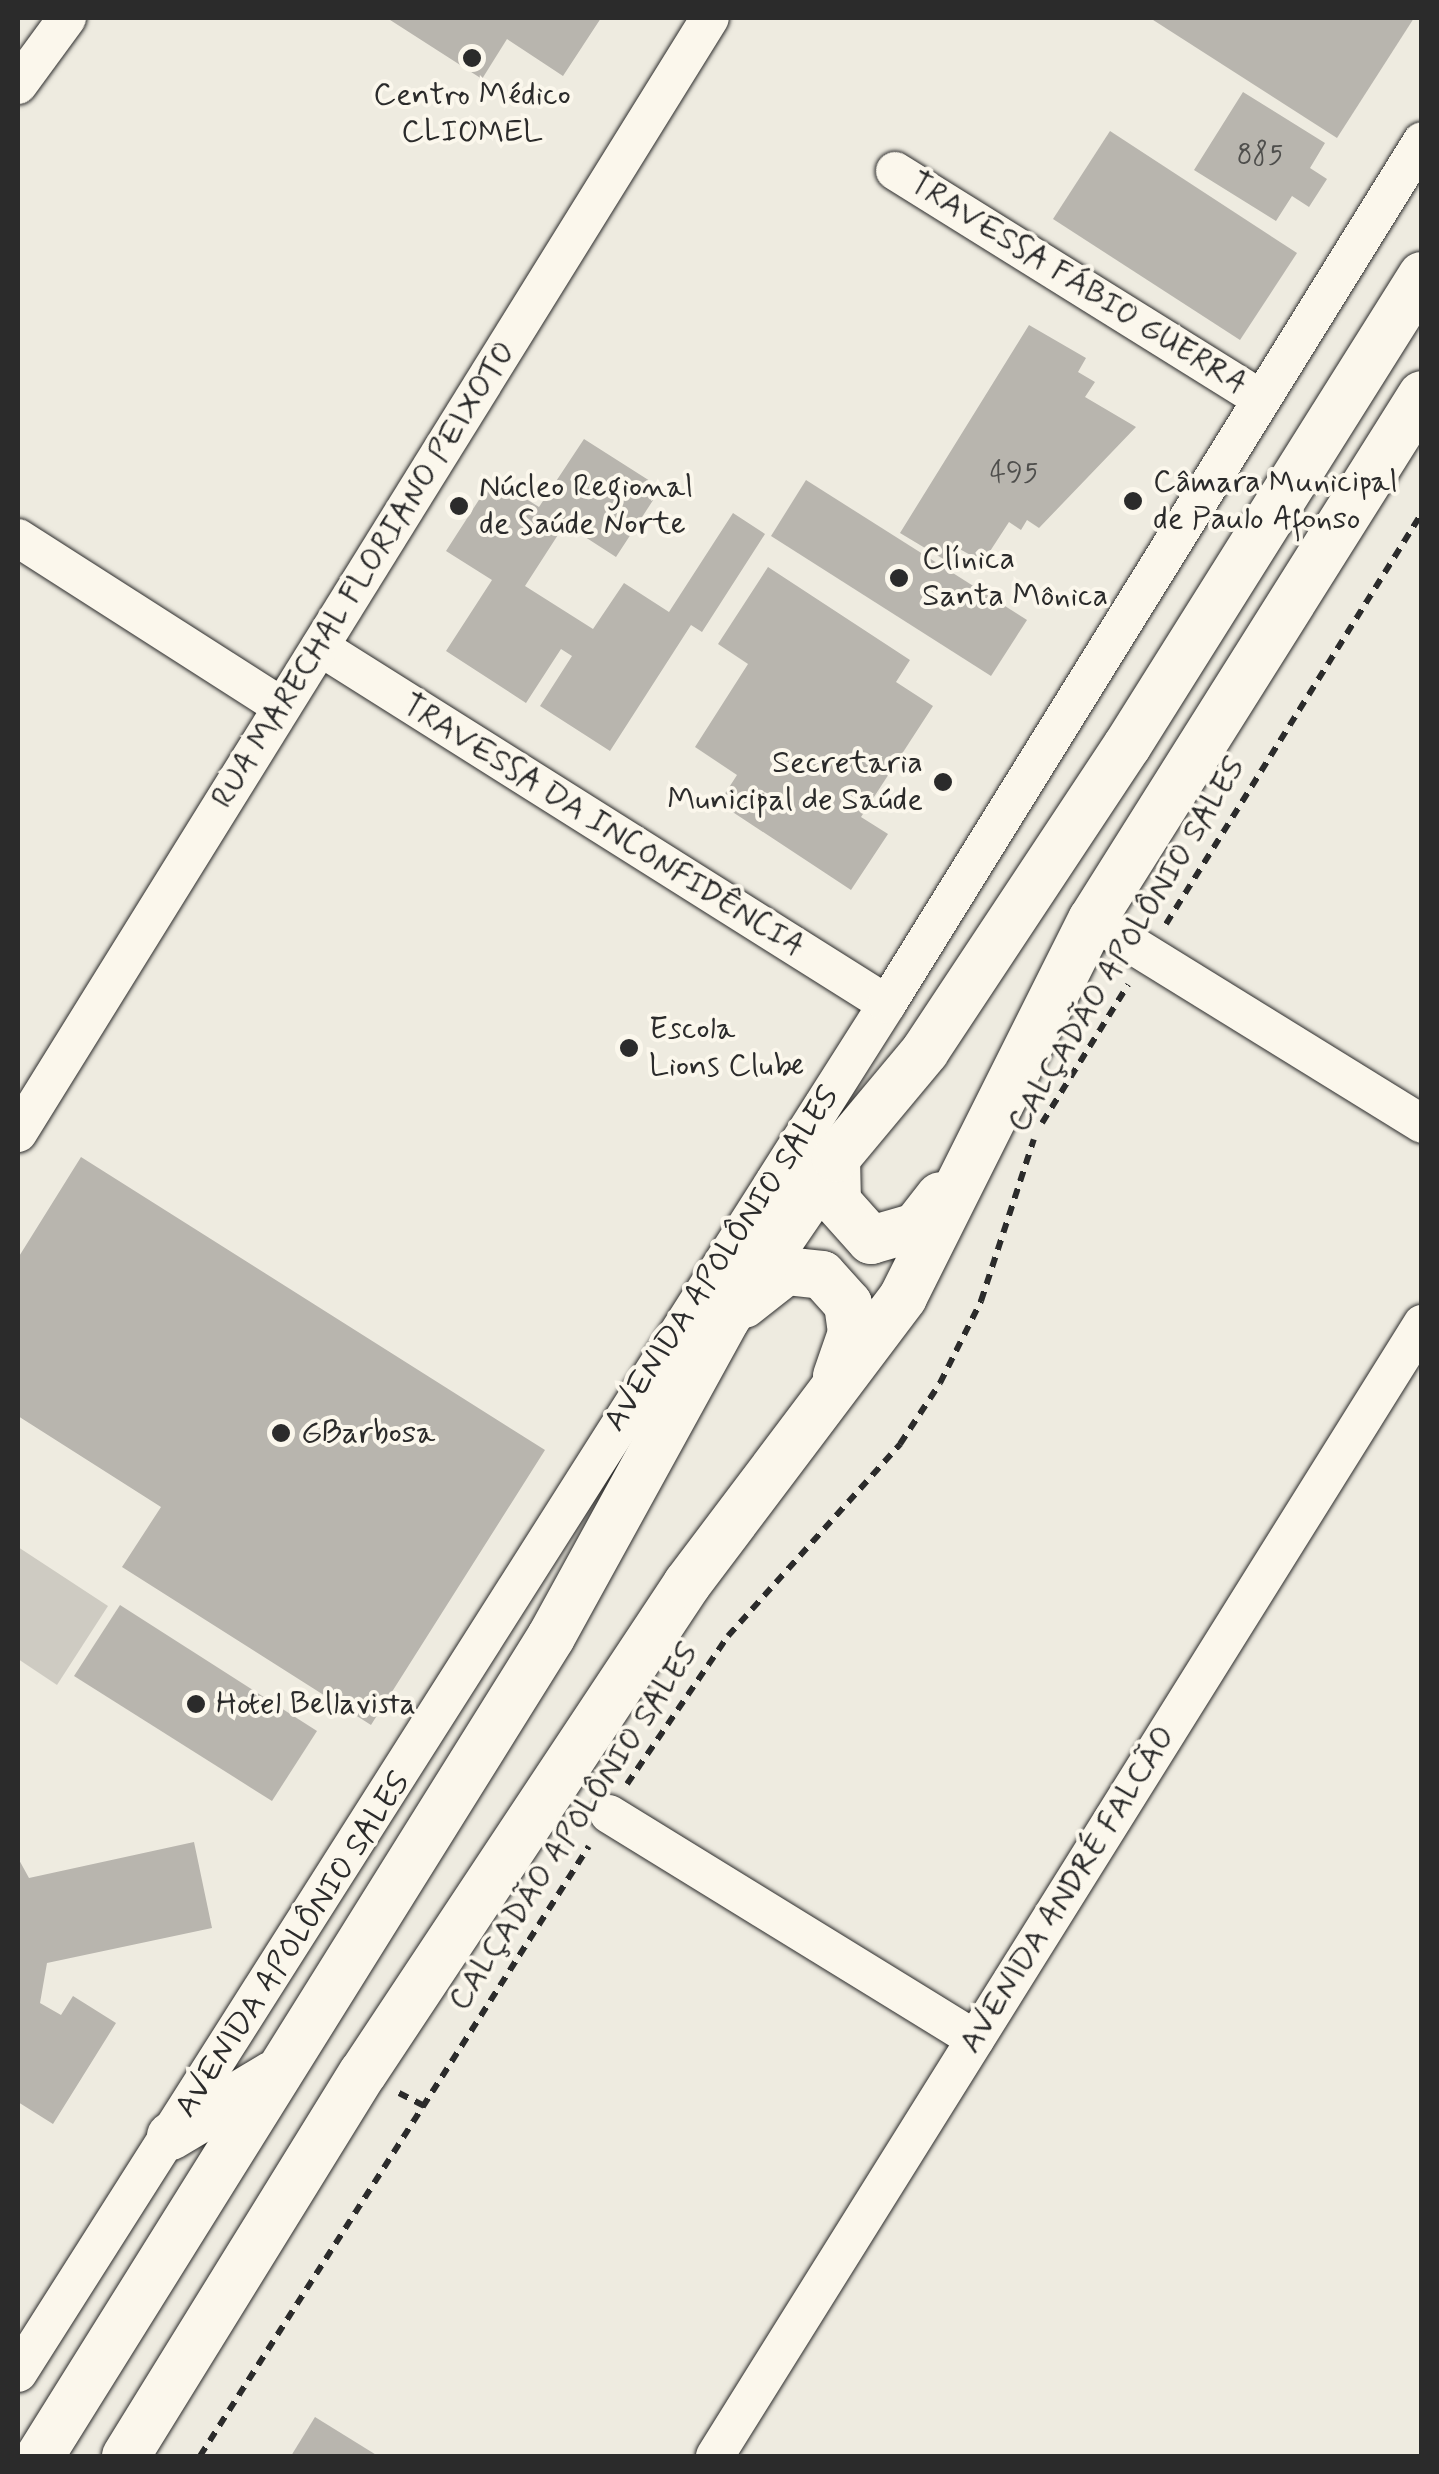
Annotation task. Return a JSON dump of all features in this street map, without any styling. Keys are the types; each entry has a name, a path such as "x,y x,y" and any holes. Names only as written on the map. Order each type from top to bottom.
{"street":[{"path":"21,70 67,18"},
{"name":"RUA MARECHAL FLORIANO PEIXOTO","path":"18,1133 710,18"},
{"name":"AVENIDA APOLÔNIO SALES","path":"40,2456 551,1637 626,1448 886,1004 1422,141"},
{"name":"TRAVESSA FÁBIO GUERRA","path":"895,170 1260,398"},
{"name":"AVENIDA APOLÔNIO SALES","path":"18,2373 493,1630 725,1320 836,1158 925,1050 1096,794 1422,276"},
{"path":"126,2456 363,2074 687,1584 903,1297 966,1164 1092,920 1422,395"},
{"path":"18,538 282,707"},
{"name":"TRAVESSA DA INCONFIDÊNCIA","path":"320,647 886,1004"},
{"path":"1092,920 1422,1124"},
{"path":"836,1158 837,1202 872,1240 916,1227 966,1164"},
{"path":"725,1320 786,1271 822,1275 848,1304 852,1333 833,1388"},
{"name":"AVENIDA ANDRÉ FALCÃO","path":"715,2456 1422,1324"},
{"path":"609,1814 975,2038"},
{"path":"171,2136 281,2071"}],"path":[{"name":"CALÇADÃO APOLÔNIO SALES","path":"200,2456 609,1814 728,1636 900,1444 940,1383 980,1301 1036,1134 1422,513"}],"shaded area":[{"path":"18,1547 108,1606 57,1685 18,1659"}],"building":[{"name":"Centro Médico CLIOMEL","path":"387,18 601,18 563,76 507,39 482,79"},
{"path":"1150,18 1414,18 1337,138"},
{"path":"1243,92 1325,143 1310,168 1327,179 1309,207 1292,196 1276,221 1194,170"},
{"path":"1110,131 1297,253 1240,340 1053,219"},
{"path":"1029,325 1086,358 1078,372 1095,382 1085,397 1136,427 1039,528 1027,520 1021,530 1009,522 983,562 956,547 945,560 900,533"},
{"path":"584,439 661,488 616,557 565,524 525,586 593,629 624,583 669,612 733,513 765,534 702,632 691,625 610,751 540,706 572,656 561,649 526,703 446,651 492,580 446,551 493,478 539,507"},
{"name":"Clínica Santa Mônica","path":"806,480 1027,620 991,676 771,536"},
{"path":"768,567 910,660 896,682 933,706 861,817 888,834 851,890 719,803 737,775 695,747 748,664 718,644"},
{"name":"GBarbosa","path":"81,1157 545,1450 371,1725 122,1567 161,1507 18,1416 18,1258"},
{"name":"Hotel Bellavista","path":"120,1605 317,1731 272,1801 74,1676"},
{"path":"194,1842 212,1928 47,1963 40,2003 61,2015 73,1996 116,2023 53,2124 18,2102 18,1858 29,1878"},
{"path":"315,2417 378,2456 291,2456"}],"place":[{"name":"Centro Médico CLIOMEL","path":"472,58"},
{"name":"Câmara Municipal de Paulo Afonso","path":"1133,501"},
{"name":"Núcleo Regional de Saúde Norte","path":"459,506"},
{"name":"Clínica Santa Mônica","path":"899,578"},
{"name":"Secretaria Municipal de Saúde","path":"943,782"},
{"name":"Escola Lions Clube","path":"629,1048"},
{"name":"GBarbosa","path":"281,1433"},
{"name":"Hotel Bellavista","path":"196,1704"}]}
